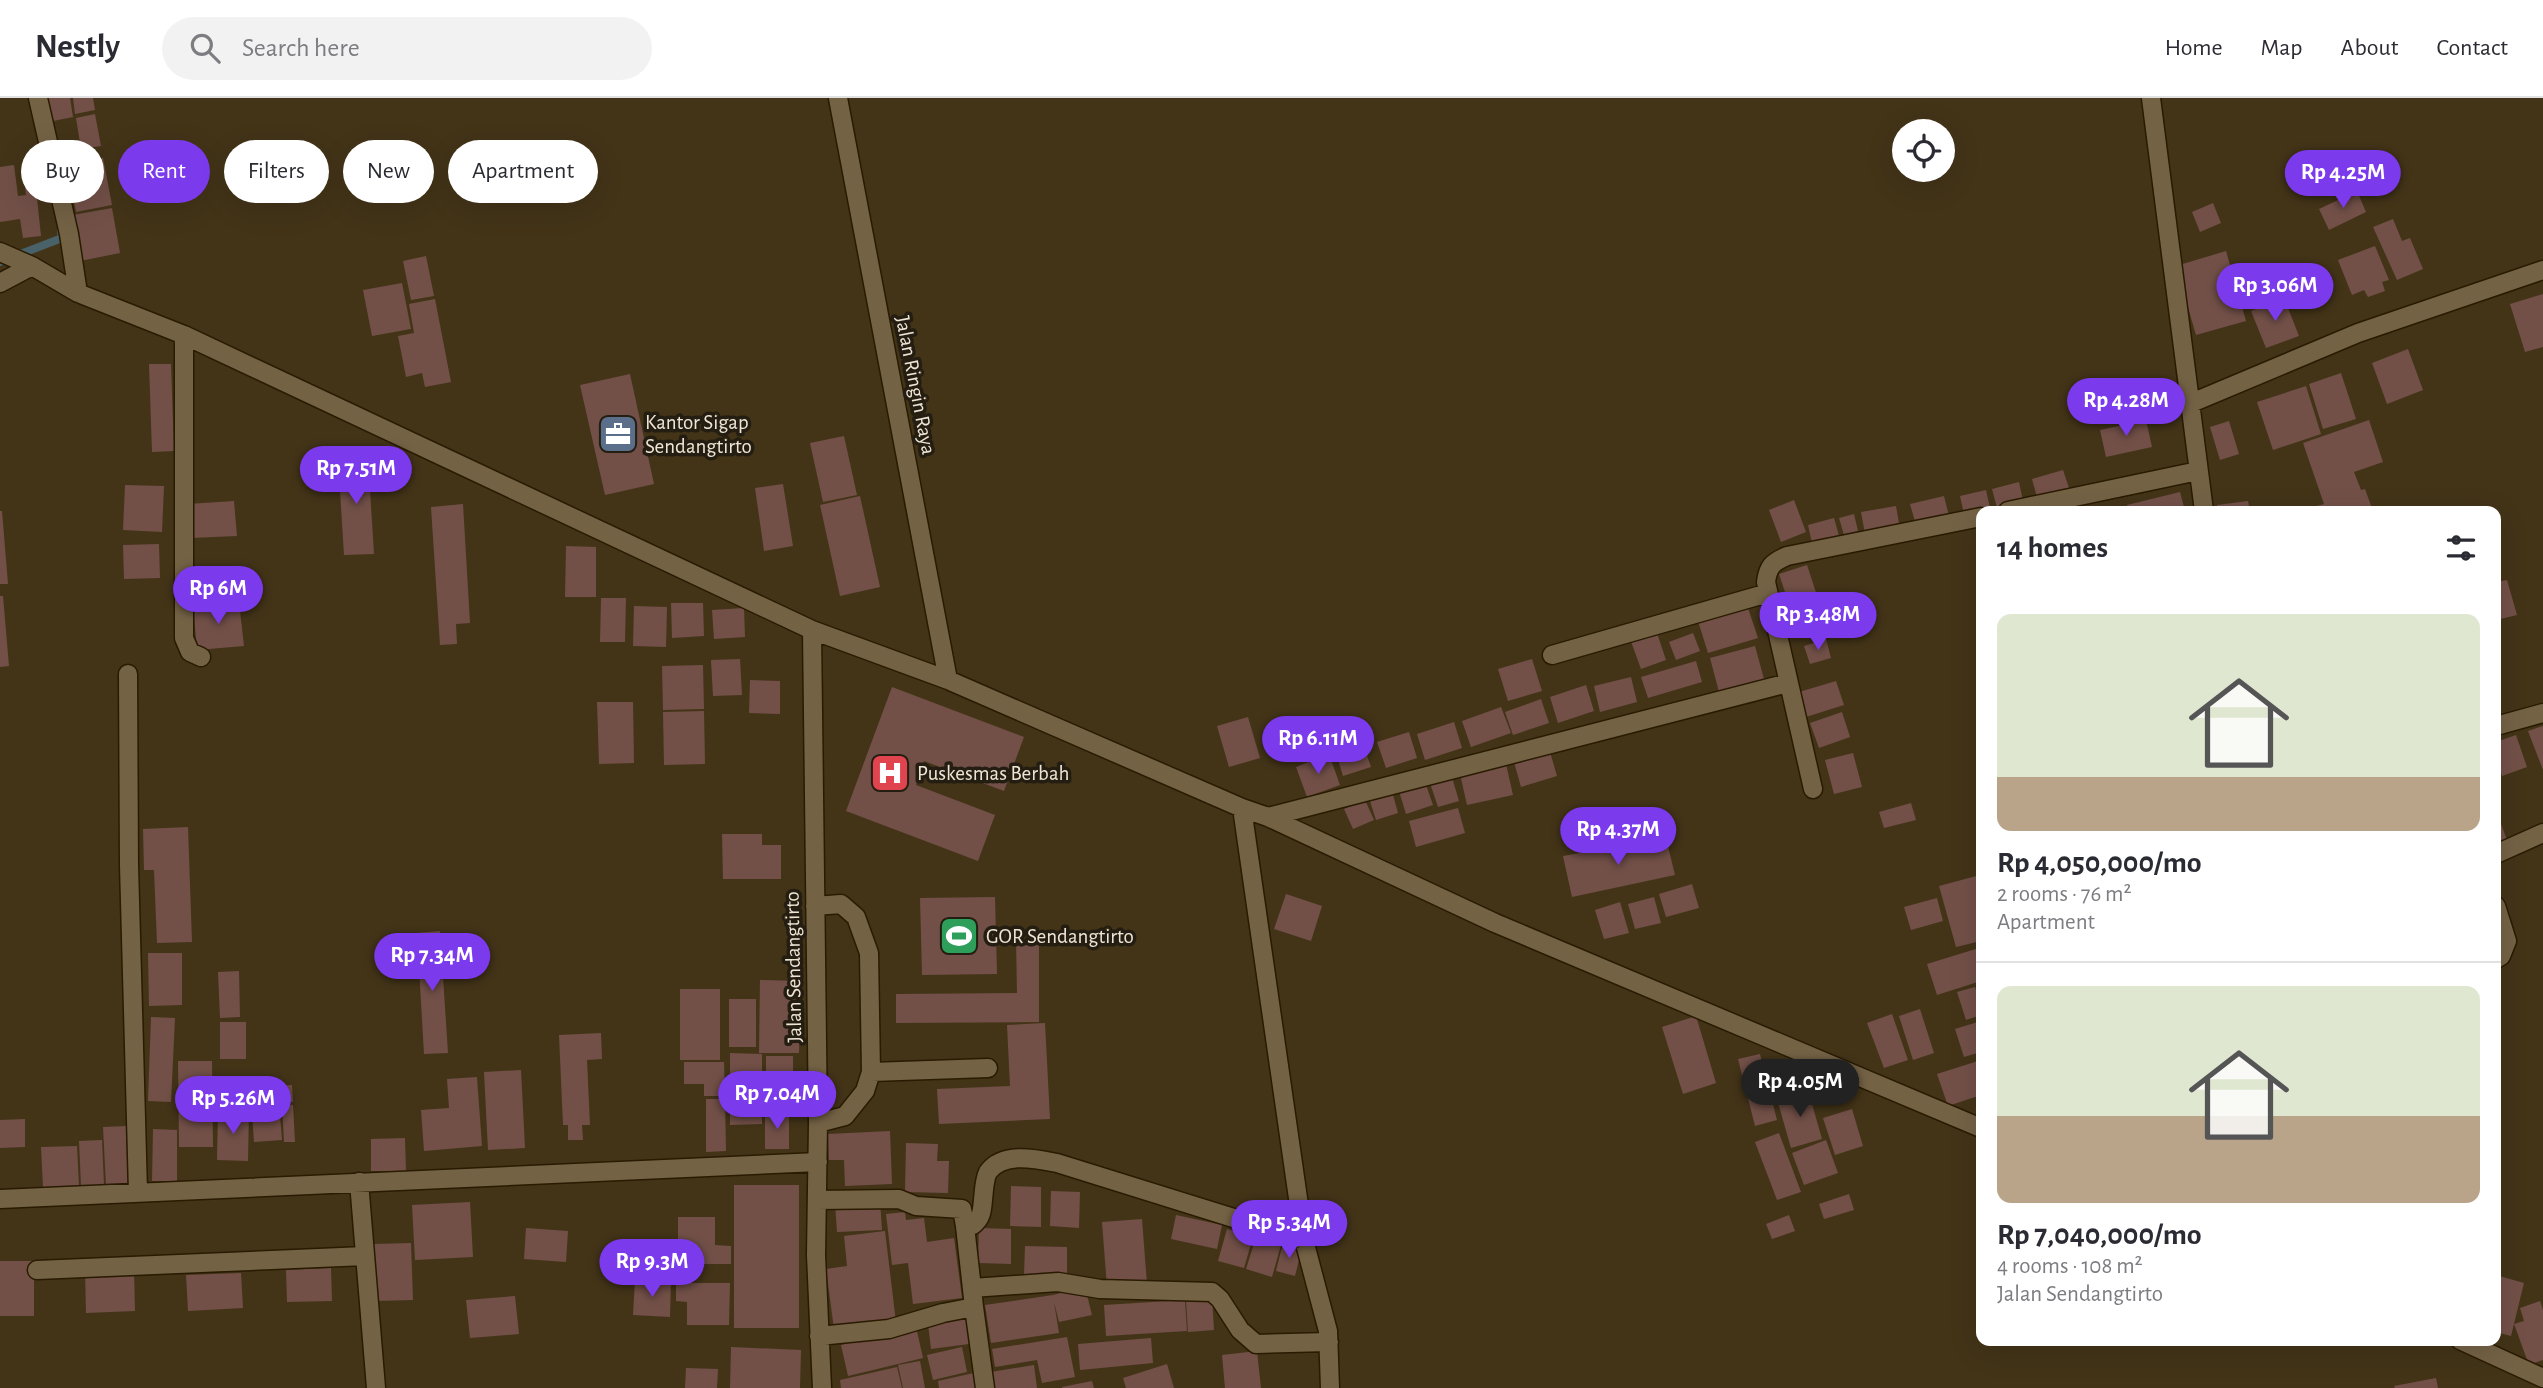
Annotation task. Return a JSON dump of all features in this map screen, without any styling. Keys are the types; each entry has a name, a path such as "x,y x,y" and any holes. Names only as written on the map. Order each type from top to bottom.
{"street":[{"path":"38,98 69,234 78,293"},
{"name":"Jalan Ringin Raya","path":"838,98 948,680"},
{"path":"2151,98 2203,506"},
{"path":"0,252 32,266 78,293 184,335 812,630 948,680 1268,817 1494,923 1976,1126"},
{"path":"0,283 32,266"},
{"path":"2189,404 2358,333 2543,270"},
{"path":"184,335 184,638 190,652 201,657"},
{"path":"2032,506 2198,471"},
{"path":"1813,789 1766,582 1773,562 1787,556 1976,518"},
{"path":"1552,655 1768,593"},
{"name":"Jalan Sendangtirto","path":"812,630 818,1123 816,1255 822,1388"},
{"path":"128,674 129,865 138,1192"},
{"path":"1268,817 1788,683"},
{"path":"2501,725 2543,713"},
{"path":"1242,808 1304,1240 1328,1331 1331,1388"},
{"path":"2501,852 2543,833"},
{"path":"815,906 841,904 856,917 869,953 872,1072 865,1091 845,1116 818,1123"},
{"path":"2501,921 2507,941 2501,956"},
{"path":"872,1072 988,1068"},
{"path":"965,1226 973,1225 980,1217 988,1173 995,1166 1019,1158 1033,1158 1058,1163 1304,1240"},
{"path":"0,1199 818,1161"},
{"path":"359,1182 376,1388"},
{"path":"817,1200 899,1199 916,1206 961,1209 985,1388"},
{"path":"37,1270 365,1256"},
{"path":"972,1288 1058,1282 1100,1289 1212,1292 1220,1299 1240,1330 1256,1344 1329,1342"},
{"path":"819,1336 889,1329 974,1307"},
{"path":"2473,1346 2543,1378"}],"building":[{"path":"43,98 70,98 73,117 48,122"},
{"path":"73,98 93,98 95,110 75,114"},
{"path":"95,114 100,140 80,140 76,118"},
{"path":"104,163 112,205 76,212 74,203 104,203"},
{"path":"14,165 21,203 38,203 41,236 23,238 20,219 0,222 0,167"},
{"path":"2357,191 2366,212 2329,230 2319,209"},
{"path":"2213,203 2221,223 2200,232 2192,212"},
{"path":"112,208 120,253 75,262 67,216"},
{"path":"2393,219 2402,241 2410,238 2423,269 2397,280 2373,227"},
{"path":"2375,246 2389,280 2382,282 2385,291 2368,297 2364,290 2352,295 2338,260"},
{"path":"2226,251 2246,321 2196,335 2176,266"},
{"path":"426,256 434,296 411,300 403,261"},
{"path":"402,283 411,329 372,336 363,290"},
{"path":"2543,294 2543,347 2525,352 2510,304"},
{"path":"2284,298 2299,336 2266,348 2251,311"},
{"path":"435,299 451,382 425,387 422,373 406,377 398,336 414,333 409,304"},
{"path":"2408,349 2423,390 2387,404 2372,363"},
{"path":"149,364 171,364 174,451 152,452"},
{"path":"2341,373 2356,419 2323,429 2309,384"},
{"name":"Kantor Sigap Sendangtirto","path":"630,374 654,484 605,495 580,385"},
{"path":"2306,386 2321,434 2273,450 2257,402"},
{"path":"2146,420 2152,447 2106,457 2100,430"},
{"path":"2369,420 2383,462 2354,472 2361,490 2365,489 2371,506 2317,506 2324,504 2303,443"},
{"path":"2229,421 2239,454 2220,460 2210,427"},
{"path":"844,436 857,495 823,502 810,443"},
{"path":"368,458 374,554 344,555 338,459"},
{"path":"2063,470 2070,491 2038,501 2032,479"},
{"path":"2019,482 2023,501 1996,506 1992,489"},
{"path":"783,484 793,546 764,551 755,488"},
{"path":"125,485 164,486 162,532 123,530"},
{"path":"1986,490 1990,506 1976,506 1976,511 1964,514 1960,496"},
{"path":"2180,492 2184,506 2127,506"},
{"path":"860,496 880,587 840,596 820,505"},
{"path":"1944,496 1949,516 1916,525 1910,504"},
{"path":"1794,500 1806,532 1781,542 1769,510"},
{"path":"234,501 237,536 190,538 188,504"},
{"path":"2248,501 2249,506 2217,506"},
{"path":"463,504 470,623 456,624 457,644 440,645 431,507"},
{"path":"1896,506 1900,529 1865,534 1861,512"},
{"path":"2,511 8,584 0,584"},
{"path":"1854,514 1858,531 1844,535 1839,518"},
{"path":"1834,518 1839,536 1812,543 1808,525"},
{"path":"159,544 160,578 124,579 123,545"},
{"path":"566,546 596,547 596,597 565,597"},
{"path":"1807,565 1828,629 1800,637 1779,574"},
{"path":"2507,580 2517,615 2501,619 2501,581"},
{"path":"0,596 3,596 9,666 0,667"},
{"path":"601,598 626,598 625,642 600,642"},
{"path":"239,602 244,646 197,650 193,606"},
{"path":"671,603 703,603 704,636 672,638"},
{"path":"1747,605 1758,638 1708,653 1698,621"},
{"path":"634,606 667,607 666,647 633,646"},
{"path":"744,608 745,637 714,639 712,610"},
{"path":"1655,627 1666,660 1641,669 1629,636"},
{"path":"1693,633 1700,651 1676,660 1669,642"},
{"path":"1826,639 1831,658 1810,664 1804,646"},
{"path":"1755,646 1764,679 1719,692 1710,658"},
{"path":"740,659 742,695 713,696 711,660"},
{"path":"1532,659 1542,691 1508,701 1498,669"},
{"path":"1696,661 1702,682 1648,698 1641,677"},
{"path":"703,665 704,709 663,710 662,666"},
{"path":"1631,677 1637,702 1600,712 1594,686"},
{"path":"750,680 780,681 780,714 749,713"},
{"path":"1836,681 1844,705 1806,717 1799,692"},
{"path":"1586,685 1594,711 1558,723 1550,697"},
{"name":"Puskesmas Berbah","path":"892,687 1024,737 1004,791 924,761 916,785 995,815 978,861 846,811"},
{"path":"1541,699 1549,723 1513,735 1505,712"},
{"path":"597,702 633,702 634,763 599,764"},
{"path":"1501,707 1511,733 1471,747 1462,721"},
{"path":"704,711 705,764 664,765 663,712"},
{"path":"1842,712 1850,737 1819,748 1810,723"},
{"path":"1248,717 1260,758 1229,767 1217,726"},
{"path":"1454,722 1462,748 1425,760 1417,734"},
{"path":"2543,726 2543,770 2528,731"},
{"path":"1409,732 1417,758 1386,768 1377,742"},
{"path":"2516,735 2527,767 2502,776 2501,740"},
{"path":"1363,744 1371,767 1343,776 1336,753"},
{"path":"1550,752 1557,776 1521,787 1514,762"},
{"path":"1853,753 1862,787 1834,794 1825,760"},
{"path":"1329,754 1340,785 1307,797 1296,767"},
{"path":"1506,764 1513,795 1467,805 1460,774"},
{"path":"1451,774 1459,801 1438,807 1429,780"},
{"path":"1425,782 1433,805 1406,814 1399,791"},
{"path":"1392,791 1398,813 1376,820 1369,798"},
{"path":"1365,800 1374,820 1353,829 1344,809"},
{"path":"1911,803 1916,820 1884,828 1879,812"},
{"path":"1458,808 1465,833 1416,847 1409,821"},
{"path":"2501,824 2508,843 2501,845"},
{"path":"188,827 192,942 157,943 154,870 144,870 143,829"},
{"path":"722,834 762,834 762,845 781,845 781,879 723,879"},
{"path":"1666,838 1675,875 1572,897 1563,856"},
{"path":"1976,876 1976,942 1956,947 1939,886"},
{"path":"1692,884 1699,908 1666,917 1659,894"},
{"path":"1286,894 1322,906 1311,941 1274,929"},
{"name":"GOR Sendangtirto","path":"995,897 997,974 922,975 920,898"},
{"path":"1654,897 1661,923 1635,929 1628,904"},
{"path":"1937,898 1943,921 1911,930 1904,907"},
{"path":"1620,902 1629,933 1604,939 1595,910"},
{"path":"440,931 448,1053 424,1054 417,933"},
{"path":"1016,939 1039,939 1039,1022 896,1023 896,994 1017,993"},
{"path":"1976,949 1976,983 1937,995 1927,964"},
{"path":"148,953 182,953 182,1005 149,1006"},
{"path":"239,971 240,1017 220,1018 218,972"},
{"path":"760,980 801,981 799,1053 759,1053"},
{"path":"1975,987 1976,1017 1966,1020 1957,992"},
{"path":"680,989 720,989 720,1060 680,1060"},
{"path":"729,999 756,999 756,1047 729,1047"},
{"path":"1920,1009 1934,1053 1913,1060 1899,1016"},
{"path":"1892,1014 1908,1060 1884,1068 1867,1023"},
{"path":"1696,1016 1716,1083 1683,1094 1662,1027"},
{"path":"151,1017 175,1018 171,1102 148,1101"},
{"path":"220,1022 246,1022 246,1059 220,1059"},
{"path":"1045,1023 1050,1119 939,1124 937,1089 1010,1086 1007,1025"},
{"path":"1976,1023 1976,1053 1964,1057 1955,1029"},
{"path":"601,1033 602,1059 587,1060 590,1125 582,1125 583,1140 568,1140 568,1125 563,1125 559,1035"},
{"path":"730,1053 762,1054 762,1124 730,1125"},
{"path":"1760,1054 1777,1120 1755,1126 1738,1059"},
{"path":"766,1056 793,1056 793,1110 766,1110"},
{"path":"178,1061 212,1061 213,1147 179,1147"},
{"path":"684,1062 724,1062 725,1096 704,1096 704,1084 684,1084"},
{"path":"1976,1062 1976,1097 1948,1106 1937,1074"},
{"path":"521,1070 525,1148 488,1150 484,1072"},
{"path":"477,1077 482,1146 424,1151 421,1110 449,1108 447,1079"},
{"path":"1828,1078 1836,1100 1823,1105 1815,1083"},
{"path":"292,1085 293,1102 279,1103 282,1140 254,1142 250,1087"},
{"path":"217,1088 246,1088 247,1110 217,1110"},
{"path":"1808,1090 1822,1139 1791,1148 1777,1099"},
{"path":"706,1099 725,1099 726,1151 706,1152"},
{"path":"282,1105 293,1105 295,1142 284,1142"},
{"path":"1852,1109 1863,1146 1835,1155 1823,1118"},
{"path":"218,1111 249,1113 248,1161 217,1160"},
{"path":"765,1113 789,1113 789,1149 765,1149"},
{"path":"25,1119 25,1147 0,1148 0,1120"},
{"path":"126,1126 128,1185 106,1186 103,1127"},
{"path":"153,1129 177,1130 177,1181 152,1181"},
{"path":"890,1131 892,1184 845,1186 844,1160 829,1160 828,1134"},
{"path":"1779,1133 1801,1192 1777,1200 1755,1142"},
{"path":"405,1138 406,1171 371,1171 371,1139"},
{"path":"102,1140 104,1185 81,1186 79,1141"},
{"path":"1826,1140 1838,1173 1804,1185 1792,1153"},
{"path":"906,1143 938,1144 937,1161 949,1161 948,1193 905,1192"},
{"path":"77,1146 79,1186 43,1187 41,1147"},
{"path":"734,1185 799,1185 799,1328 734,1328"},
{"path":"1011,1186 1041,1187 1041,1227 1010,1226"},
{"path":"1051,1191 1080,1192 1079,1228 1050,1226"},
{"path":"1849,1194 1854,1210 1824,1219 1819,1204"},
{"path":"880,1201 882,1230 837,1232 835,1203"},
{"path":"470,1202 473,1257 415,1260 412,1205"},
{"path":"905,1212 906,1220 924,1218 927,1242 954,1238 962,1298 913,1304 908,1263 892,1265 886,1214"},
{"path":"1176,1215 1222,1225 1217,1249 1171,1239"},
{"path":"1789,1215 1795,1231 1772,1239 1766,1224"},
{"path":"678,1217 715,1217 715,1245 731,1246 731,1264 678,1264"},
{"path":"1142,1219 1147,1284 1107,1287 1102,1222"},
{"path":"526,1228 568,1231 566,1262 524,1259"},
{"path":"979,1228 1011,1229 1011,1264 978,1263"},
{"path":"1227,1229 1253,1237 1244,1268 1218,1261"},
{"path":"885,1231 896,1322 834,1329 826,1269 847,1266 844,1236"},
{"path":"1256,1237 1281,1245 1272,1277 1246,1269"},
{"path":"411,1243 413,1300 375,1301 374,1244"},
{"path":"1283,1243 1302,1248 1295,1276 1276,1271"},
{"path":"1025,1246 1067,1247 1067,1277 1024,1276"},
{"path":"0,1261 34,1261 34,1316 0,1316"},
{"path":"331,1268 332,1301 287,1302 286,1270"},
{"path":"134,1270 135,1311 86,1313 85,1271"},
{"path":"241,1273 243,1308 188,1311 186,1275"},
{"path":"2501,1276 2524,1283 2511,1336 2501,1333"},
{"path":"635,1280 671,1282 670,1317 633,1315"},
{"path":"676,1283 730,1283 729,1325 687,1325 687,1302 676,1301"},
{"path":"1085,1287 1092,1315 1059,1322 1054,1302 1059,1333 991,1343 985,1305 1053,1295"},
{"path":"515,1296 519,1334 470,1338 466,1300"},
{"path":"1212,1298 1214,1330 1188,1332 1186,1300"},
{"path":"1185,1300 1187,1331 1106,1336 1104,1305"},
{"path":"2540,1301 2543,1310 2543,1360 2529,1365 2514,1324 2524,1321 2520,1308"},
{"path":"966,1319 969,1344 931,1349 928,1324"},
{"path":"916,1327 923,1358 848,1376 841,1345"},
{"path":"1067,1337 1075,1377 1042,1383 1037,1360 995,1367 992,1349"},
{"path":"1151,1338 1153,1363 1080,1370 1078,1344"},
{"path":"731,1347 801,1350 800,1388 730,1388"},
{"path":"962,1347 967,1372 933,1380 927,1355"},
{"path":"1257,1351 1261,1388 1225,1388 1222,1355"},
{"path":"920,1361 925,1388 903,1388 898,1365"},
{"path":"1167,1364 1174,1388 1126,1388 1123,1378"},
{"path":"1034,1365 1037,1388 994,1388 991,1372"},
{"path":"897,1367 902,1388 841,1388 840,1380"},
{"path":"686,1368 718,1369 717,1388 685,1388"},
{"path":"978,1372 982,1388 939,1388 938,1381"},
{"path":"2436,1378 2438,1388 2394,1386"},
{"path":"1092,1381 1094,1388 1062,1388 1062,1387"}],"waterway":[{"path":"0,262 62,238 61,231"}],"place":[{"name":"Kantor Sigap Sendangtirto","path":"618,434"},
{"name":"Puskesmas Berbah","path":"890,773"},
{"name":"GOR Sendangtirto","path":"959,936"}]}
